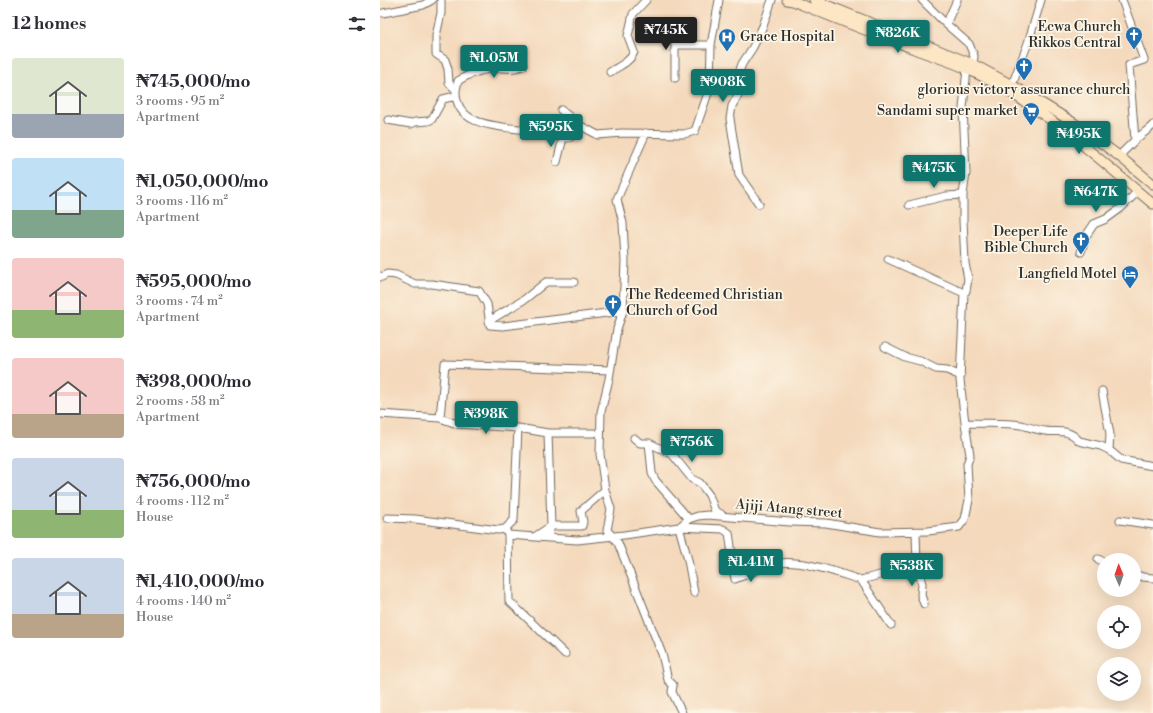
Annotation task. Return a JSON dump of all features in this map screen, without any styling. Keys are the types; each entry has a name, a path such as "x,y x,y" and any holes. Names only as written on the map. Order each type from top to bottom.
{"main road":[{"path":"787,0 970,67 1042,113 1108,165 1153,204"},
{"path":"814,0 1012,85 1074,123 1119,156 1153,184"}],"street":[{"path":"383,13 423,5 432,0"},
{"path":"441,0 441,13 436,36 436,54 445,60 450,82 456,93 461,110 468,116 481,123 536,131 563,138 571,137 576,127 581,126"},
{"path":"610,72 632,57 634,52 628,36 633,14 646,0"},
{"path":"561,110 581,126 598,135 612,133 684,134 695,132 710,87 711,45 719,0"},
{"path":"759,204 739,175 730,119 732,106 738,95 738,78 742,64 764,26 772,0"},
{"name":"Ajiji Atang street","path":"679,527 689,519 708,515 790,522 826,523 880,532 928,532 960,527 964,519 969,500 967,464 970,455 965,423 961,376 964,293 966,291 968,279 965,263 963,220 966,173 963,108 970,67 974,56 969,44 922,0"},
{"path":"946,24 957,0"},
{"path":"1012,85 1028,43 1041,0"},
{"path":"1122,0 1144,60 1129,65 1136,140"},
{"path":"675,24 675,78"},
{"path":"676,45 711,45"},
{"path":"456,93 458,81 479,71 501,68 513,70 523,66"},
{"path":"388,120 411,124 415,122 428,121 432,119 443,99 456,93"},
{"path":"1119,156 1141,135 1149,131 1153,125"},
{"path":"646,133 617,199 623,223 625,261 622,311 617,329 601,412 600,454 605,490 611,509 607,530 618,543 662,654 668,680 673,686 672,692 682,713"},
{"path":"557,162 563,138"},
{"path":"1082,252 1086,236 1094,224 1106,219 1121,208 1138,191"},
{"path":"908,205 946,196 964,195"},
{"path":"888,259 964,293"},
{"path":"380,276 382,277 386,274 396,275 415,284 432,284 479,291 487,304 490,325 503,326 622,311"},
{"path":"489,322 525,299 546,282 574,282"},
{"path":"885,347 936,369 948,370 961,376"},
{"path":"440,418 445,364 610,370"},
{"path":"1102,391 1110,434 1110,450"},
{"path":"380,414 440,418 457,424 518,428 548,433 594,433"},
{"path":"965,423 1020,425 1046,431 1054,430 1070,433 1076,436 1079,441 1101,446 1110,450 1121,460 1153,466"},
{"path":"518,428 514,520 506,532 509,601 565,654"},
{"path":"548,433 551,526 548,538"},
{"path":"634,438 640,443 649,443 672,454 692,479 700,483 710,495 715,512 729,517"},
{"path":"649,443 652,473 655,480 689,519"},
{"path":"536,536 551,526 582,526 583,522 581,511 605,490"},
{"path":"388,518 415,519 548,538 577,540 679,527 723,529 729,533 735,579 772,564 791,562 861,580 918,565"},
{"path":"1120,520 1153,525"},
{"path":"679,527 688,560 694,593"},
{"path":"916,532 918,565 922,584 921,595 924,604"},
{"path":"1141,576 1153,578"},
{"path":"861,580 891,626"}],"place":[{"name":"Ecwa Church Rikkos Central","path":"1134,50"},
{"name":"Grace Hospital","path":"727,52"},
{"name":"glorious victory assurance church","path":"1024,81"},
{"name":"Sandami super market","path":"1031,126"},
{"name":"Deeper Life Bible Church","path":"1081,255"},
{"name":"Langfield Motel","path":"1130,289"},
{"name":"The Redeemed Christian Church of God","path":"613,318"}]}
